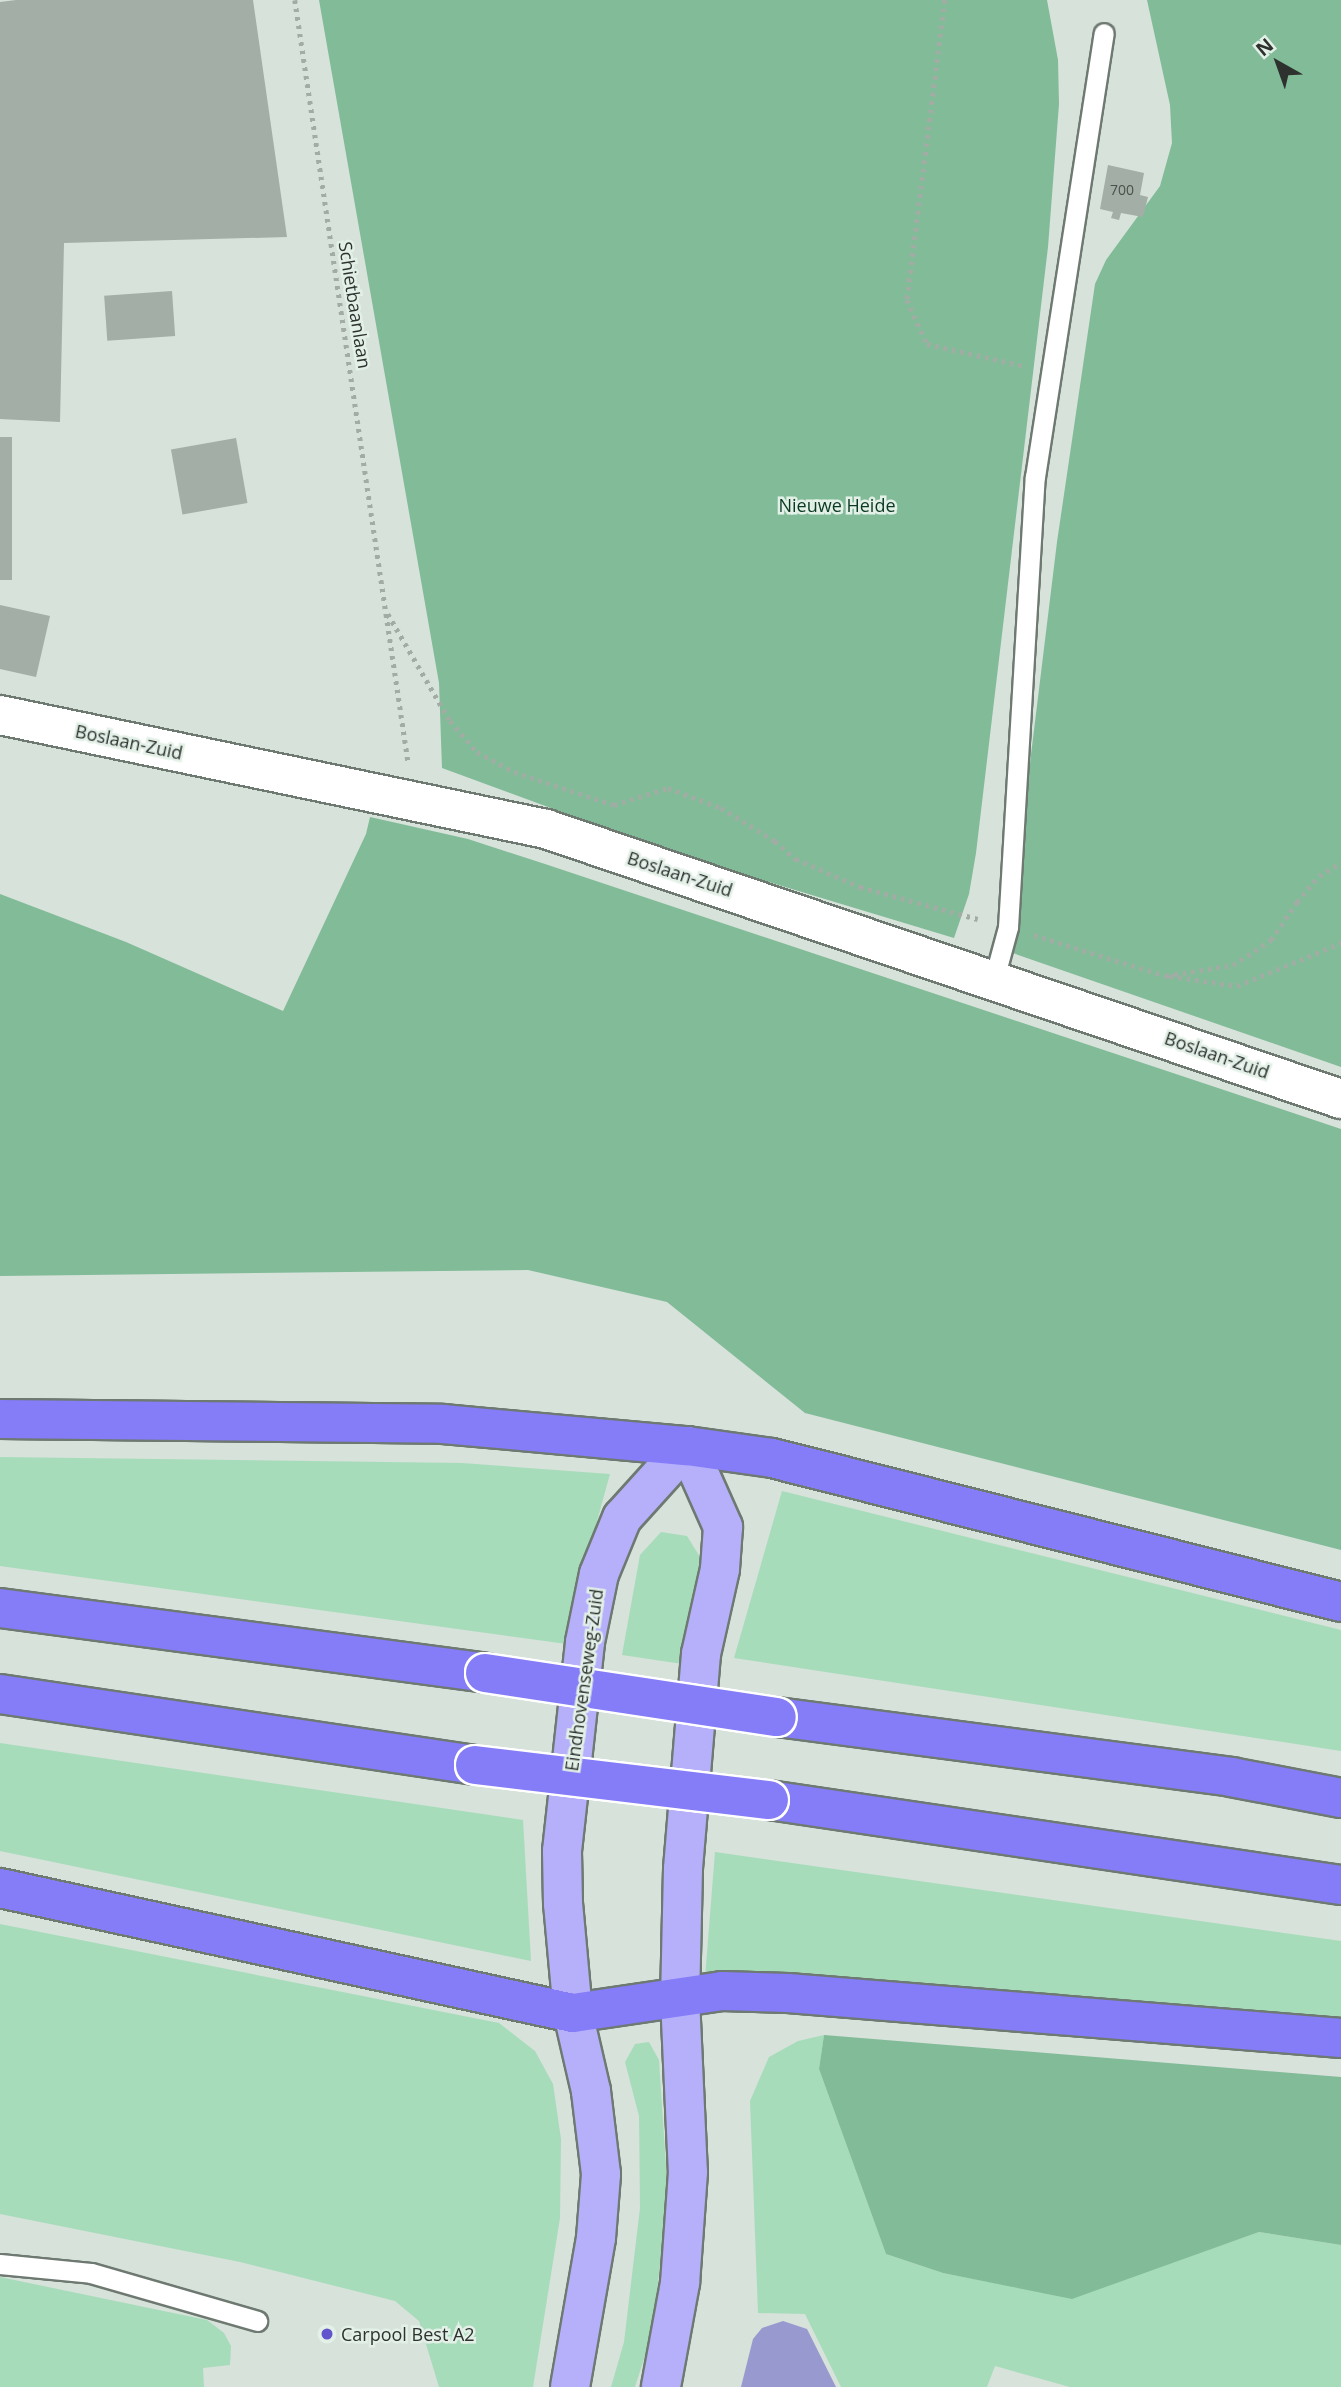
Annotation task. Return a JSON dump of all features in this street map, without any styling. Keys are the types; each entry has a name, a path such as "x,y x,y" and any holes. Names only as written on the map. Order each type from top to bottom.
{"highway":[{"path":"0,1419 443,1424 687,1446 772,1458 1341,1602"},
{"path":"0,1608 485,1673 777,1717 1231,1777 1341,1798"},
{"path":"0,1694 475,1765 769,1800 1341,1885"},
{"path":"0,1888 573,2012 722,1992 788,1993 1341,2038"}],"main road":[{"path":"661,2387 680,2283 688,2172 680,1998 683,1869 701,1654 720,1569 723,1527 687,1446"},
{"name":"Eindhovenseweg-Zuid","path":"570,2387 590,2276 601,2174 591,2091 573,2012 566,1959 562,1851 585,1643 599,1574 622,1518 687,1446"}],"street":[{"name":"Boslaan-Zuid","path":"0,715 546,830 994,979 1341,1099"}],"lane":[{"path":"994,979 1008,927 1035,477 1104,33"},
{"path":"0,2264 92,2273 257,2321"}],"path":[{"name":"Schietbaanlaan","path":"295,0 414,802"},
{"path":"945,0 907,300 927,344 1052,372"},
{"path":"388,614 450,721 477,752 514,772 614,805 668,788 720,808 775,841 796,859 860,887 1008,927 1166,976 1237,986 1341,943"},
{"path":"1166,976 1233,965 1271,940 1312,885 1341,863"}],"green space":[{"name":"Nieuwe Heide","path":"319,0 1047,0 1058,60 1059,104 1048,247 976,853 969,894 954,938 676,854 442,768 439,683"},
{"path":"1147,0 1341,0 1341,1067 1007,951 1057,542 1095,284 1106,260 1160,186 1172,143 1170,105"},
{"path":"370,817 468,839 1341,1129 1341,1550 805,1413 667,1302 528,1270 0,1276 0,894 126,942 283,1011 366,834"},
{"path":"0,1457 462,1463 610,1474 583,1572 574,1645 0,1566"},
{"path":"782,1491 1341,1630 1341,1751 734,1658"},
{"path":"661,1532 687,1536 705,1565 689,1665 622,1655 640,1555"},
{"path":"0,1743 523,1820 531,1961 0,1851"},
{"path":"715,1852 1341,1941 1341,2022 705,1978"},
{"path":"0,1924 499,2023 535,2051 553,2084 561,2139 560,2218 533,2387 439,2387 419,2321 395,2301 240,2262 0,2214"},
{"path":"824,2035 819,2069 886,2254 943,2273 1072,2298 1259,2232 1341,2245 1341,2387 1070,2387 995,2366 987,2387 841,2387 805,2314 758,2313 750,2101 769,2057 798,2041"},
{"path":"824,2035 1341,2077 1341,2245 1259,2232 1072,2299 943,2273 886,2254 819,2069"},
{"path":"649,2042 659,2060 668,2197 652,2334 635,2387 611,2387 624,2342 640,2208 639,2116 625,2062 635,2044"},
{"path":"0,2277 207,2320 224,2333 231,2346 230,2365 203,2368 204,2387 0,2387"}],"water":[{"path":"783,2321 807,2329 836,2387 741,2387 753,2339 762,2328"}],"building":[{"path":"253,0 287,237 64,243 60,422 0,419 0,2"},
{"path":"1108,165 1144,173 1140,195 1148,197 1143,217 1121,213 1119,220 1111,218 1113,212 1100,209"},
{"path":"172,291 175,336 107,341 104,296"},
{"path":"0,437 12,437 12,580 0,580"},
{"path":"236,438 247,503 182,514 171,449"},
{"path":"0,605 50,616 36,677 0,669"}],"place":[{"name":"Carpool Best A2","path":"327,2334"}]}
